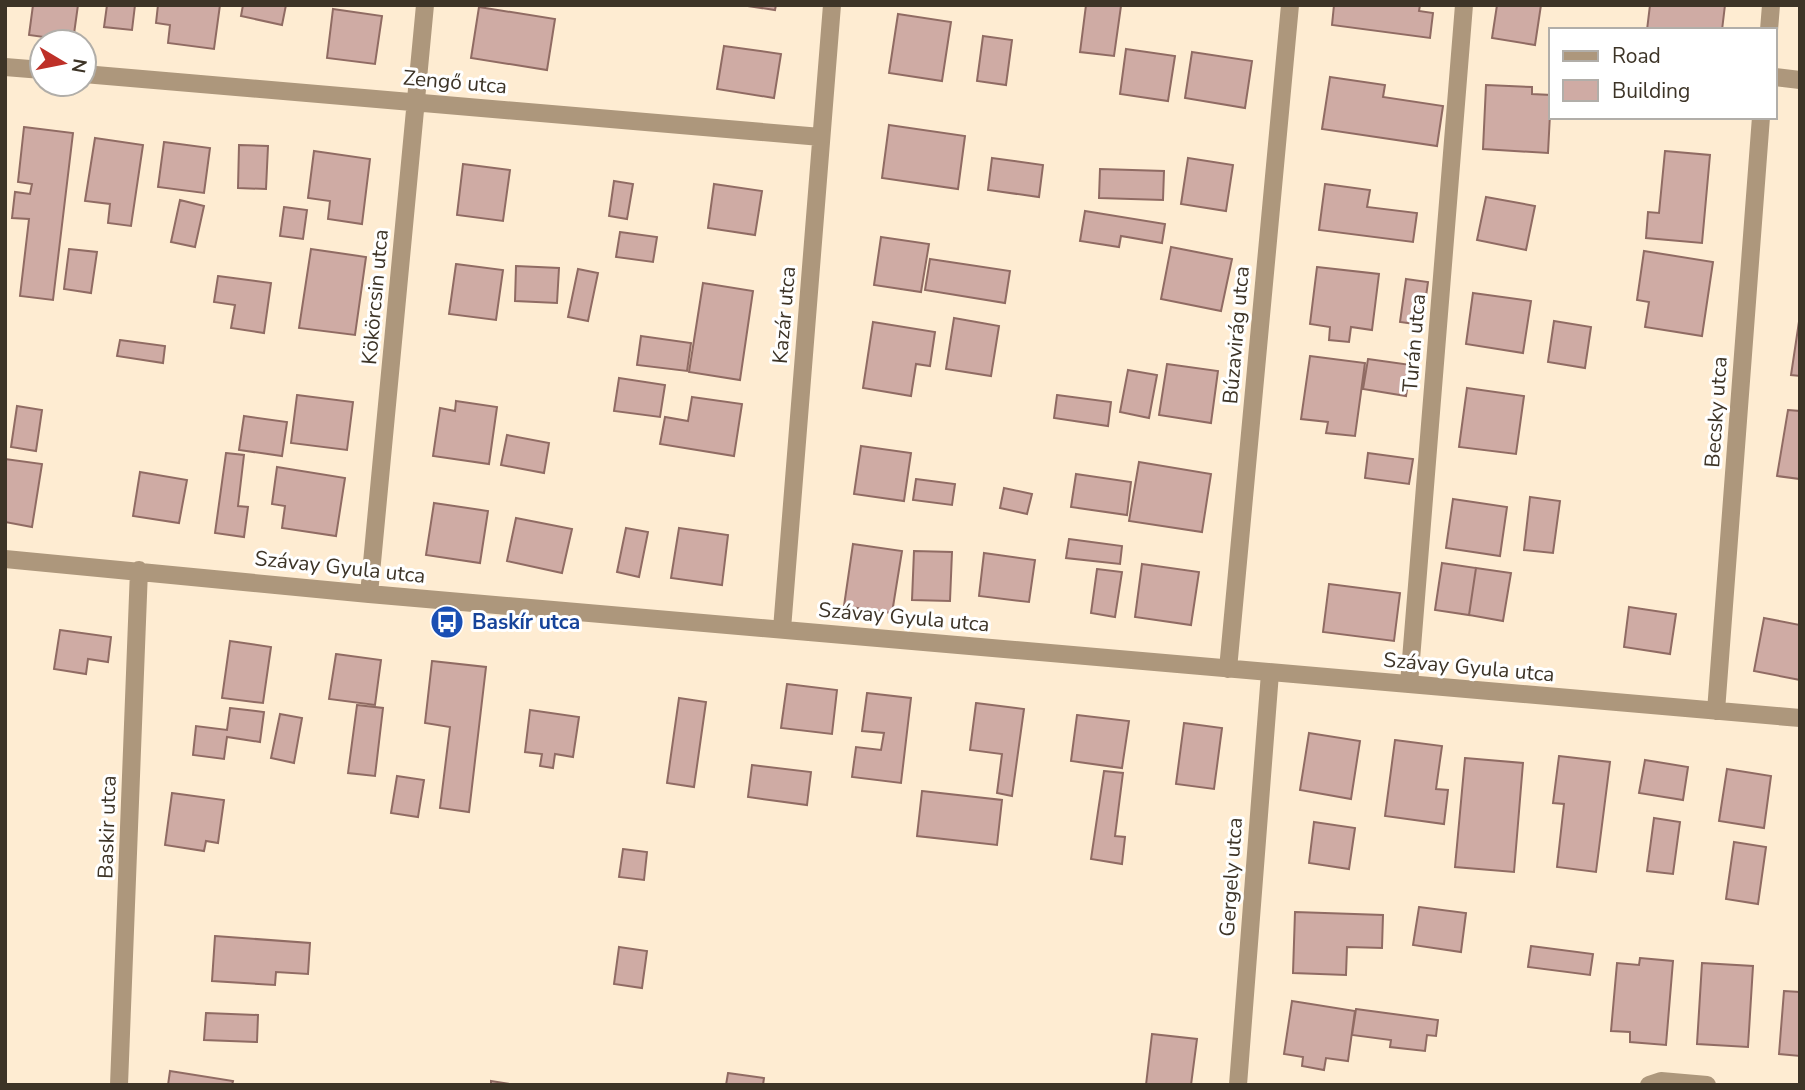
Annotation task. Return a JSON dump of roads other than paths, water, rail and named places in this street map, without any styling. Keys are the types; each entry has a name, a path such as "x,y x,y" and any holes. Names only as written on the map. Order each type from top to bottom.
{"street":[{"name":"Kökörcsin utca","path":"369,594 425,5"},
{"name":"Kazár utca","path":"782,629 832,5"},
{"name":"Búzavirág utca","path":"1228,669 1290,5"},
{"name":"Turán utca","path":"1409,684 1464,5"},
{"path":"1769,28 1771,5"},
{"path":"5,67 28,69"},
{"name":"Zengő utca","path":"98,75 821,137"},
{"path":"1777,77 1800,80"},
{"name":"Becsky utca","path":"1716,711 1761,119"},
{"name":"Szávay Gyula utca","path":"5,559 369,594 1800,718"},
{"name":"Baskir utca","path":"119,1085 139,570"},
{"name":"Gergely utca","path":"1238,1085 1270,673"},
{"path":"1649,1085 1661,1081 1707,1085"}],"place":[{"name":"Baskír utca","path":"447,622"}]}
